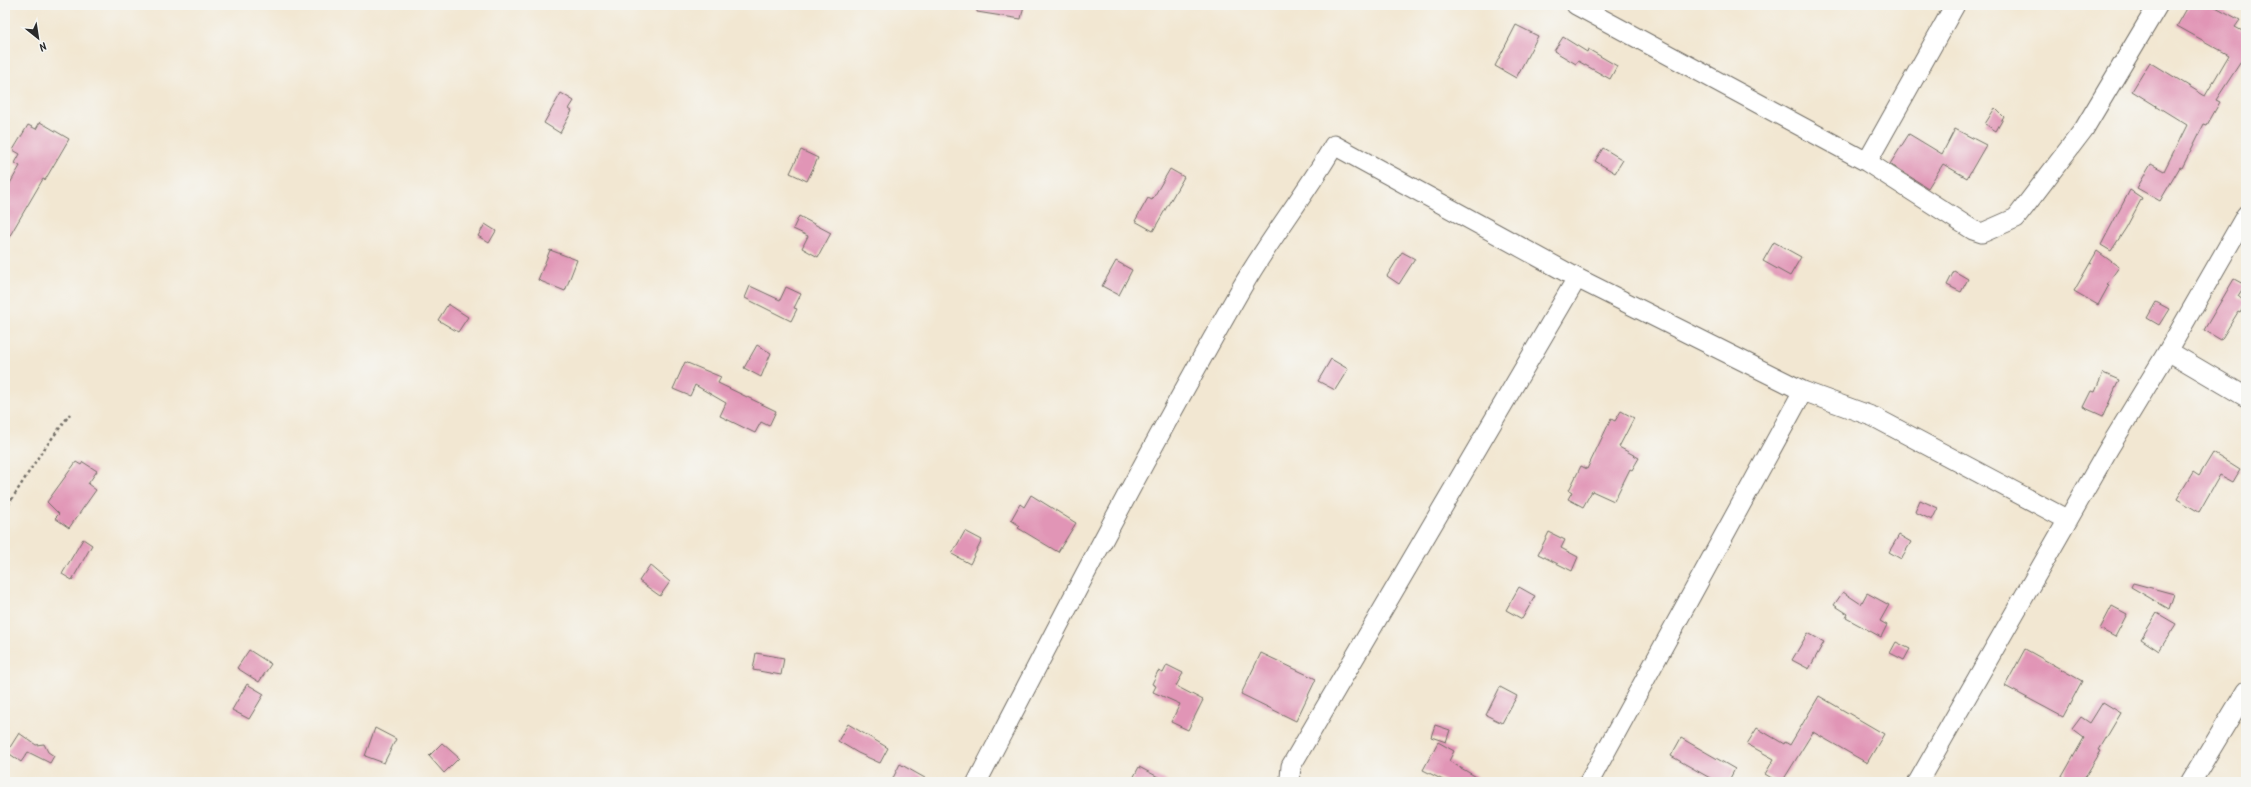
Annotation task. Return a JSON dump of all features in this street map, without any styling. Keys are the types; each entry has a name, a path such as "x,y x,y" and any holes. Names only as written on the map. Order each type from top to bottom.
{"street":[{"path":"1576,5 1867,162 1973,230 1982,232 2016,218 2084,129 2158,5"},
{"path":"1867,162 1955,5"},
{"path":"977,782 1100,543 1243,285 1317,175 1334,145 1577,278 1803,391 1874,417 2068,520"},
{"path":"1918,782 2109,448 2168,351 2246,215"},
{"path":"1292,782 1290,778 1291,766 1577,278"},
{"path":"2168,351 2246,397"},
{"path":"1590,782 1803,391"},
{"path":"2191,782 2246,691"}],"path":[{"path":"5,510 39,456 70,414"}],"building":[{"path":"977,5 1024,5 1021,19 977,12"},
{"path":"2189,5 2212,5 2240,20 2235,27 2246,33 2246,54 2216,100 2220,102 2207,125 2204,124 2182,168 2180,167 2160,201 2137,188 2151,164 2164,171 2187,125 2132,91 2150,62 2205,96 2229,55 2177,26"},
{"path":"1516,25 1538,36 1516,78 1495,66"},
{"path":"1563,37 1587,52 1588,49 1617,66 1610,79 1578,61 1576,64 1554,51"},
{"path":"561,93 574,101 569,109 572,111 560,133 544,123"},
{"path":"1995,108 2004,117 1996,131 1985,124"},
{"path":"40,122 69,139 45,180 43,179 5,244 5,192 20,166 15,163 20,154 13,150 28,125 36,129"},
{"path":"1955,129 1986,145 1967,178 1943,164 1928,188 1890,164 1909,134 1942,154"},
{"path":"1603,148 1623,160 1615,173 1595,161"},
{"path":"801,150 818,158 807,181 790,173"},
{"path":"1170,169 1184,177 1153,231 1135,221 1148,198 1152,200"},
{"path":"2130,190 2142,198 2126,228 2111,251 2101,245"},
{"path":"799,216 831,233 818,257 802,248 808,236 793,229"},
{"path":"485,224 496,231 489,243 478,236"},
{"path":"1774,242 1801,257 1790,276 1763,261"},
{"path":"550,250 577,260 565,291 538,280"},
{"path":"2097,251 2119,267 2107,284 2109,285 2098,305 2074,291"},
{"path":"1402,252 1415,259 1399,284 1387,276"},
{"path":"1116,261 1132,270 1119,295 1102,286"},
{"path":"1954,271 1968,279 1961,292 1947,285"},
{"path":"2234,279 2245,285 2238,296 2246,303 2240,313 2238,312 2221,340 2204,330"},
{"path":"750,286 780,300 786,287 801,294 794,308 797,309 791,321 745,298"},
{"path":"2156,302 2169,309 2159,325 2147,318"},
{"path":"448,304 468,317 458,332 438,320"},
{"path":"757,345 771,353 761,377 744,368"},
{"path":"1331,359 1348,369 1335,390 1318,381"},
{"path":"685,362 721,377 718,383 776,411 769,426 761,422 755,433 720,416 726,403 695,385 690,396 673,389"},
{"path":"2103,373 2119,380 2103,416 2083,407 2091,391 2095,392"},
{"path":"1621,411 1634,418 1619,447 1639,458 1632,470 1630,469 1614,501 1592,491 1583,507 1568,499 1572,492 1569,490 1581,466 1587,469 1611,419 1615,421"},
{"path":"2213,453 2240,470 2233,482 2220,475 2199,512 2177,499 2193,472 2199,476"},
{"path":"76,462 81,465 83,462 97,471 88,484 96,490 69,528 55,518 59,514 47,502"},
{"path":"1031,495 1076,523 1058,552 1018,528 1020,526 1011,520 1020,504 1024,507"},
{"path":"1920,500 1938,508 1932,520 1915,512"},
{"path":"965,531 982,540 970,564 952,554"},
{"path":"1549,532 1565,540 1561,548 1578,557 1572,571 1538,554"},
{"path":"1899,535 1911,542 1901,559 1889,552"},
{"path":"83,539 92,545 72,580 62,574"},
{"path":"650,565 670,582 660,596 639,581"},
{"path":"2133,583 2174,594 2169,609 2131,587"},
{"path":"1519,587 1535,596 1522,619 1506,610"},
{"path":"1843,592 1861,604 1867,593 1889,605 1880,621 1887,625 1881,637 1846,618 1848,614 1834,605"},
{"path":"2112,606 2127,614 2115,637 2100,629"},
{"path":"2157,613 2176,624 2159,651 2141,639"},
{"path":"1808,633 1824,642 1809,669 1792,660"},
{"path":"1896,642 1910,649 1904,660 1890,653"},
{"path":"2025,649 2082,681 2063,717 2005,686"},
{"path":"249,650 271,664 259,682 237,668"},
{"path":"756,653 784,658 781,675 753,670"},
{"path":"1261,653 1316,679 1296,721 1241,694"},
{"path":"1167,665 1183,673 1176,686 1203,700 1188,730 1171,722 1180,704 1153,692 1156,686 1152,684 1158,671 1163,673"},
{"path":"247,684 264,694 249,719 232,710"},
{"path":"1500,687 1517,696 1502,723 1486,715"},
{"path":"1819,696 1884,734 1867,763 1813,732 1782,782 1778,782 1765,774 1774,759 1747,744 1757,728 1784,744 1785,742 1790,745"},
{"path":"2103,702 2121,713 2099,750 2101,751 2082,782 2059,782 2084,738 2072,729 2081,717 2090,723"},
{"path":"848,724 888,748 880,763 858,753 838,741"},
{"path":"1435,725 1450,730 1446,742 1431,737"},
{"path":"375,728 396,739 384,763 365,756"},
{"path":"19,733 36,745 44,744 48,752 54,756 50,763 28,752 21,762 7,752"},
{"path":"1681,738 1735,769 1728,782 1717,782 1671,756"},
{"path":"1438,742 1454,751 1449,761 1485,782 1447,782 1423,770"},
{"path":"442,743 459,758 444,773 429,756"},
{"path":"900,764 932,782 900,782 893,778"},
{"path":"1139,767 1168,782 1131,782"}]}
